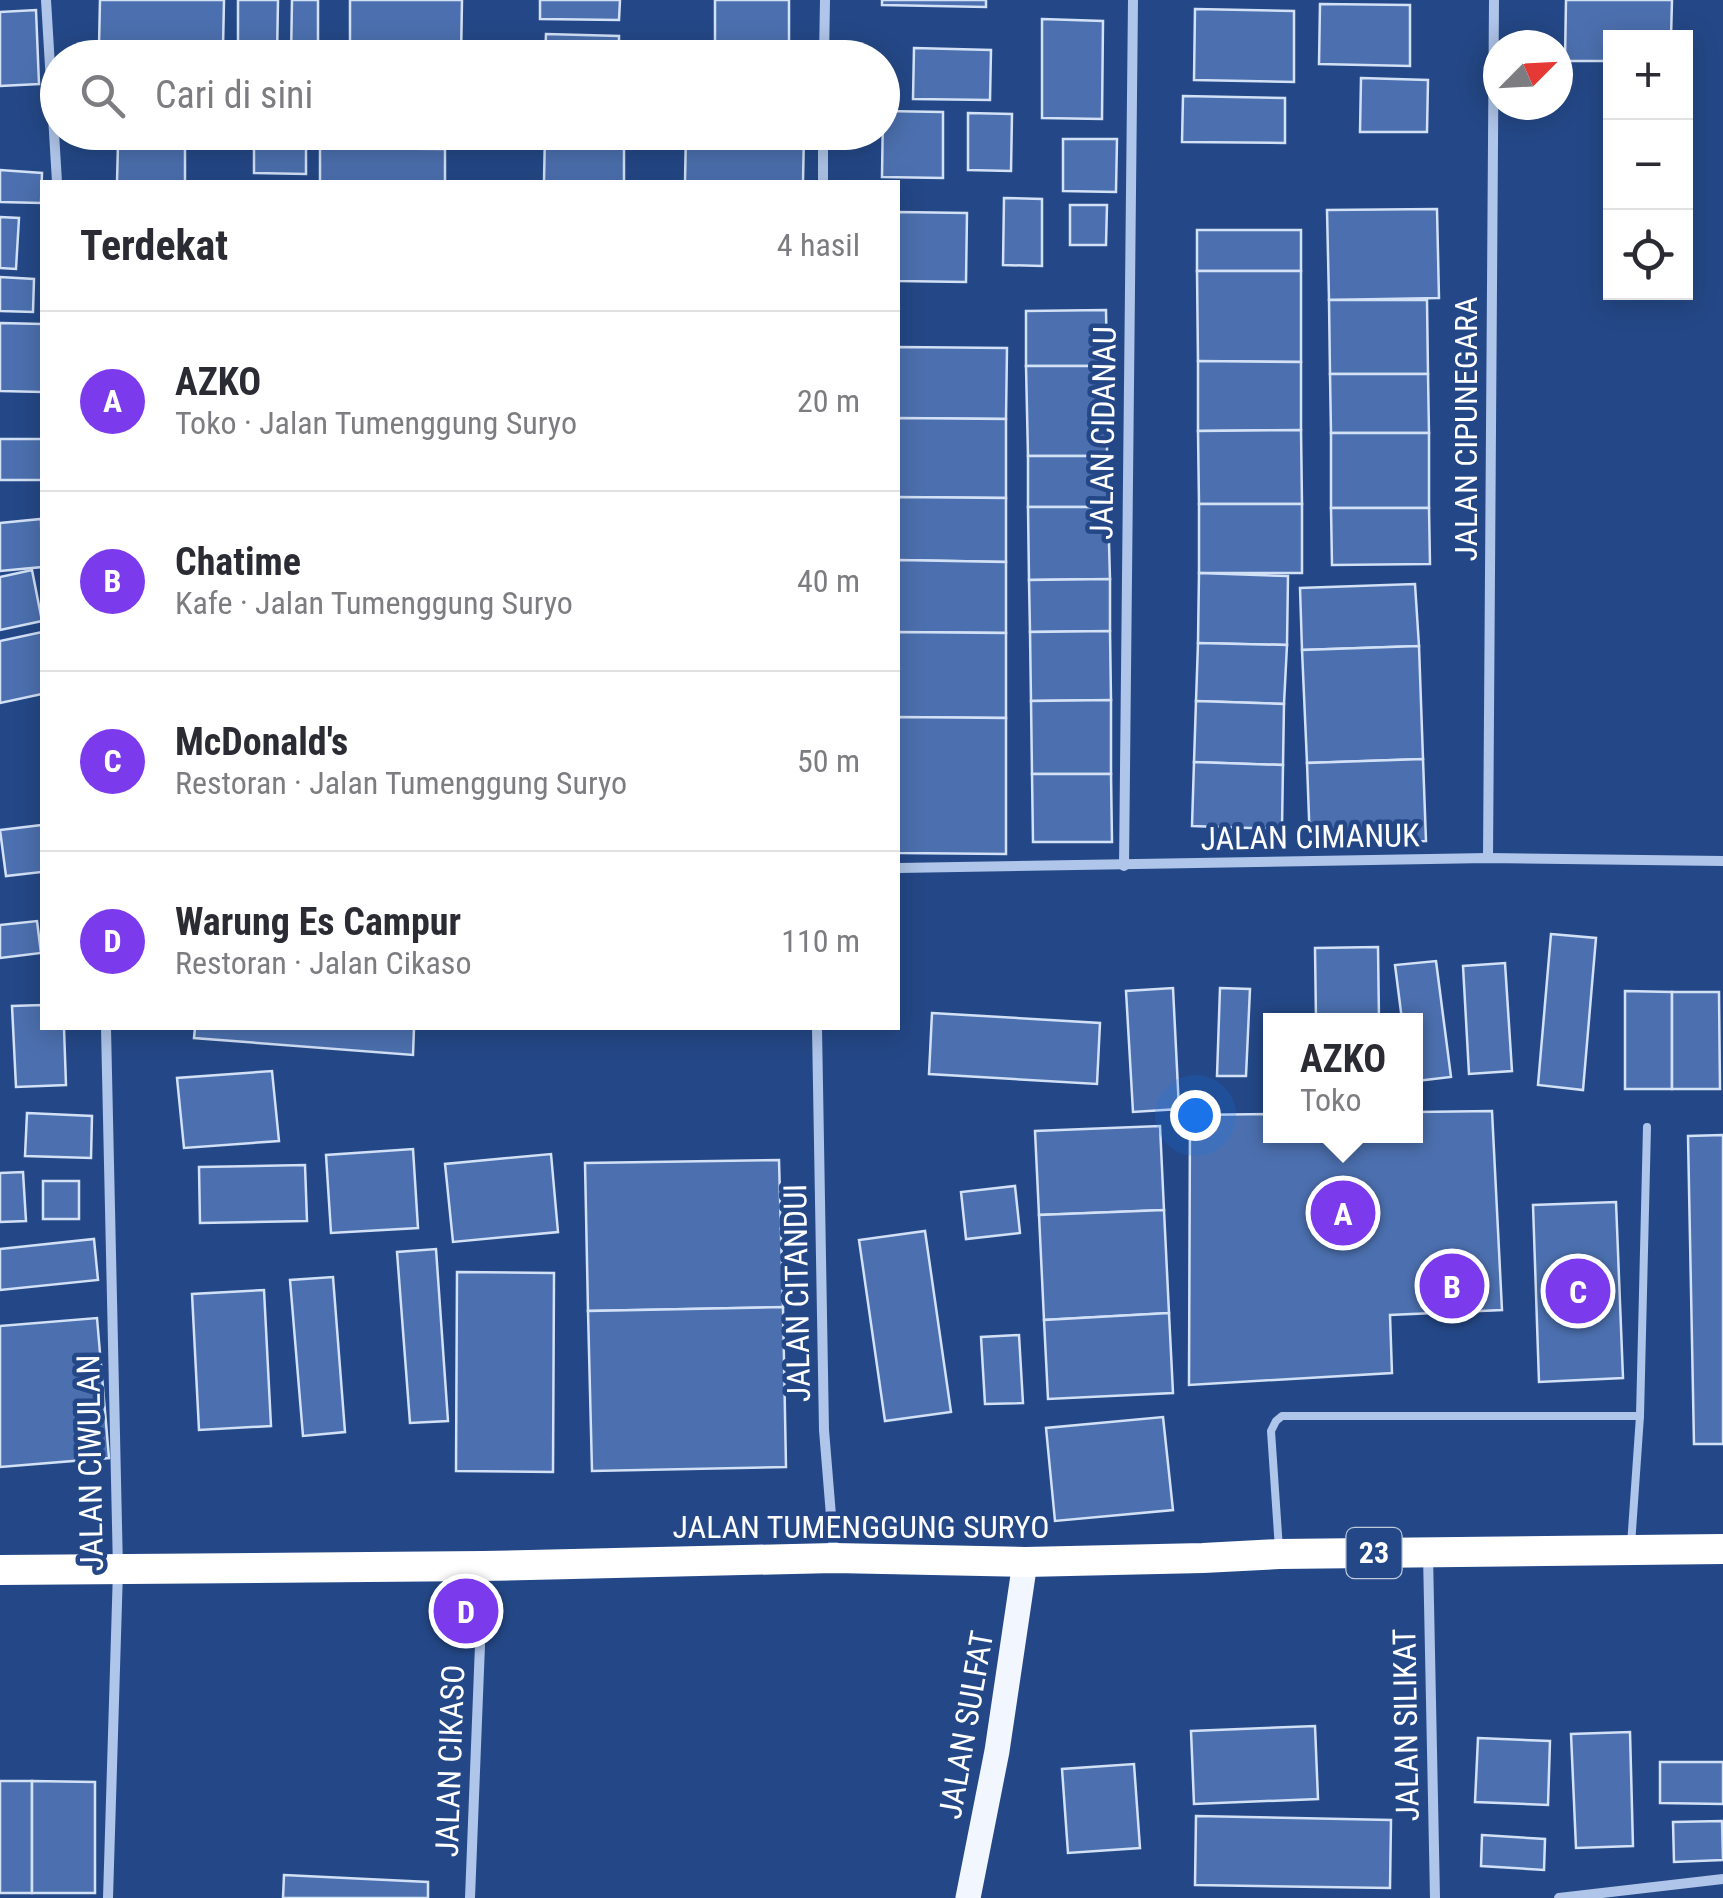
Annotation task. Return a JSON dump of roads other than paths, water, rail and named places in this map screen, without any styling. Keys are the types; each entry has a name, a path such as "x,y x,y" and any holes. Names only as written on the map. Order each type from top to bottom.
{"highway":[{"name":"JALAN TUMENGGUNG SURYO","path":"0,1570 834,1558 1025,1562 1279,1554 1723,1549"}],"main road":[{"name":"JALAN SULFAT","path":"968,1898 997,1751 1025,1562"}],"street":[{"path":"46,0 48,40"},
{"path":"824,40 825,0"},
{"name":"JALAN CIDANAU","path":"1124,866 1133,0"},
{"name":"JALAN CIPUNEGARA","path":"1488,858 1494,0"},
{"path":"55,150 57,180"},
{"path":"823,180 824,150"},
{"name":"JALAN CIMANUK","path":"900,868 1488,858 1723,860"},
{"name":"JALAN CIWULAN","path":"106,1030 118,1570 108,1898"},
{"name":"JALAN CITANDUI","path":"817,1030 824,1430 834,1558"},
{"name":"JALAN SILIKAT","path":"1428,1552 1435,1898"},
{"name":"JALAN CIKASO","path":"470,1898 483,1566"},
{"path":"1559,1898 1723,1879"}],"lane":[{"path":"1630,1549 1640,1416 1647,1127"},
{"path":"1279,1554 1271,1431 1282,1416 1640,1416"}],"place":[{"name":"AZKO","path":"1343,1213"},
{"name":"Chatime","path":"1452,1286"},
{"name":"McDonald's","path":"1578,1291"},
{"name":"Warung Es Campur","path":"466,1611"}]}
